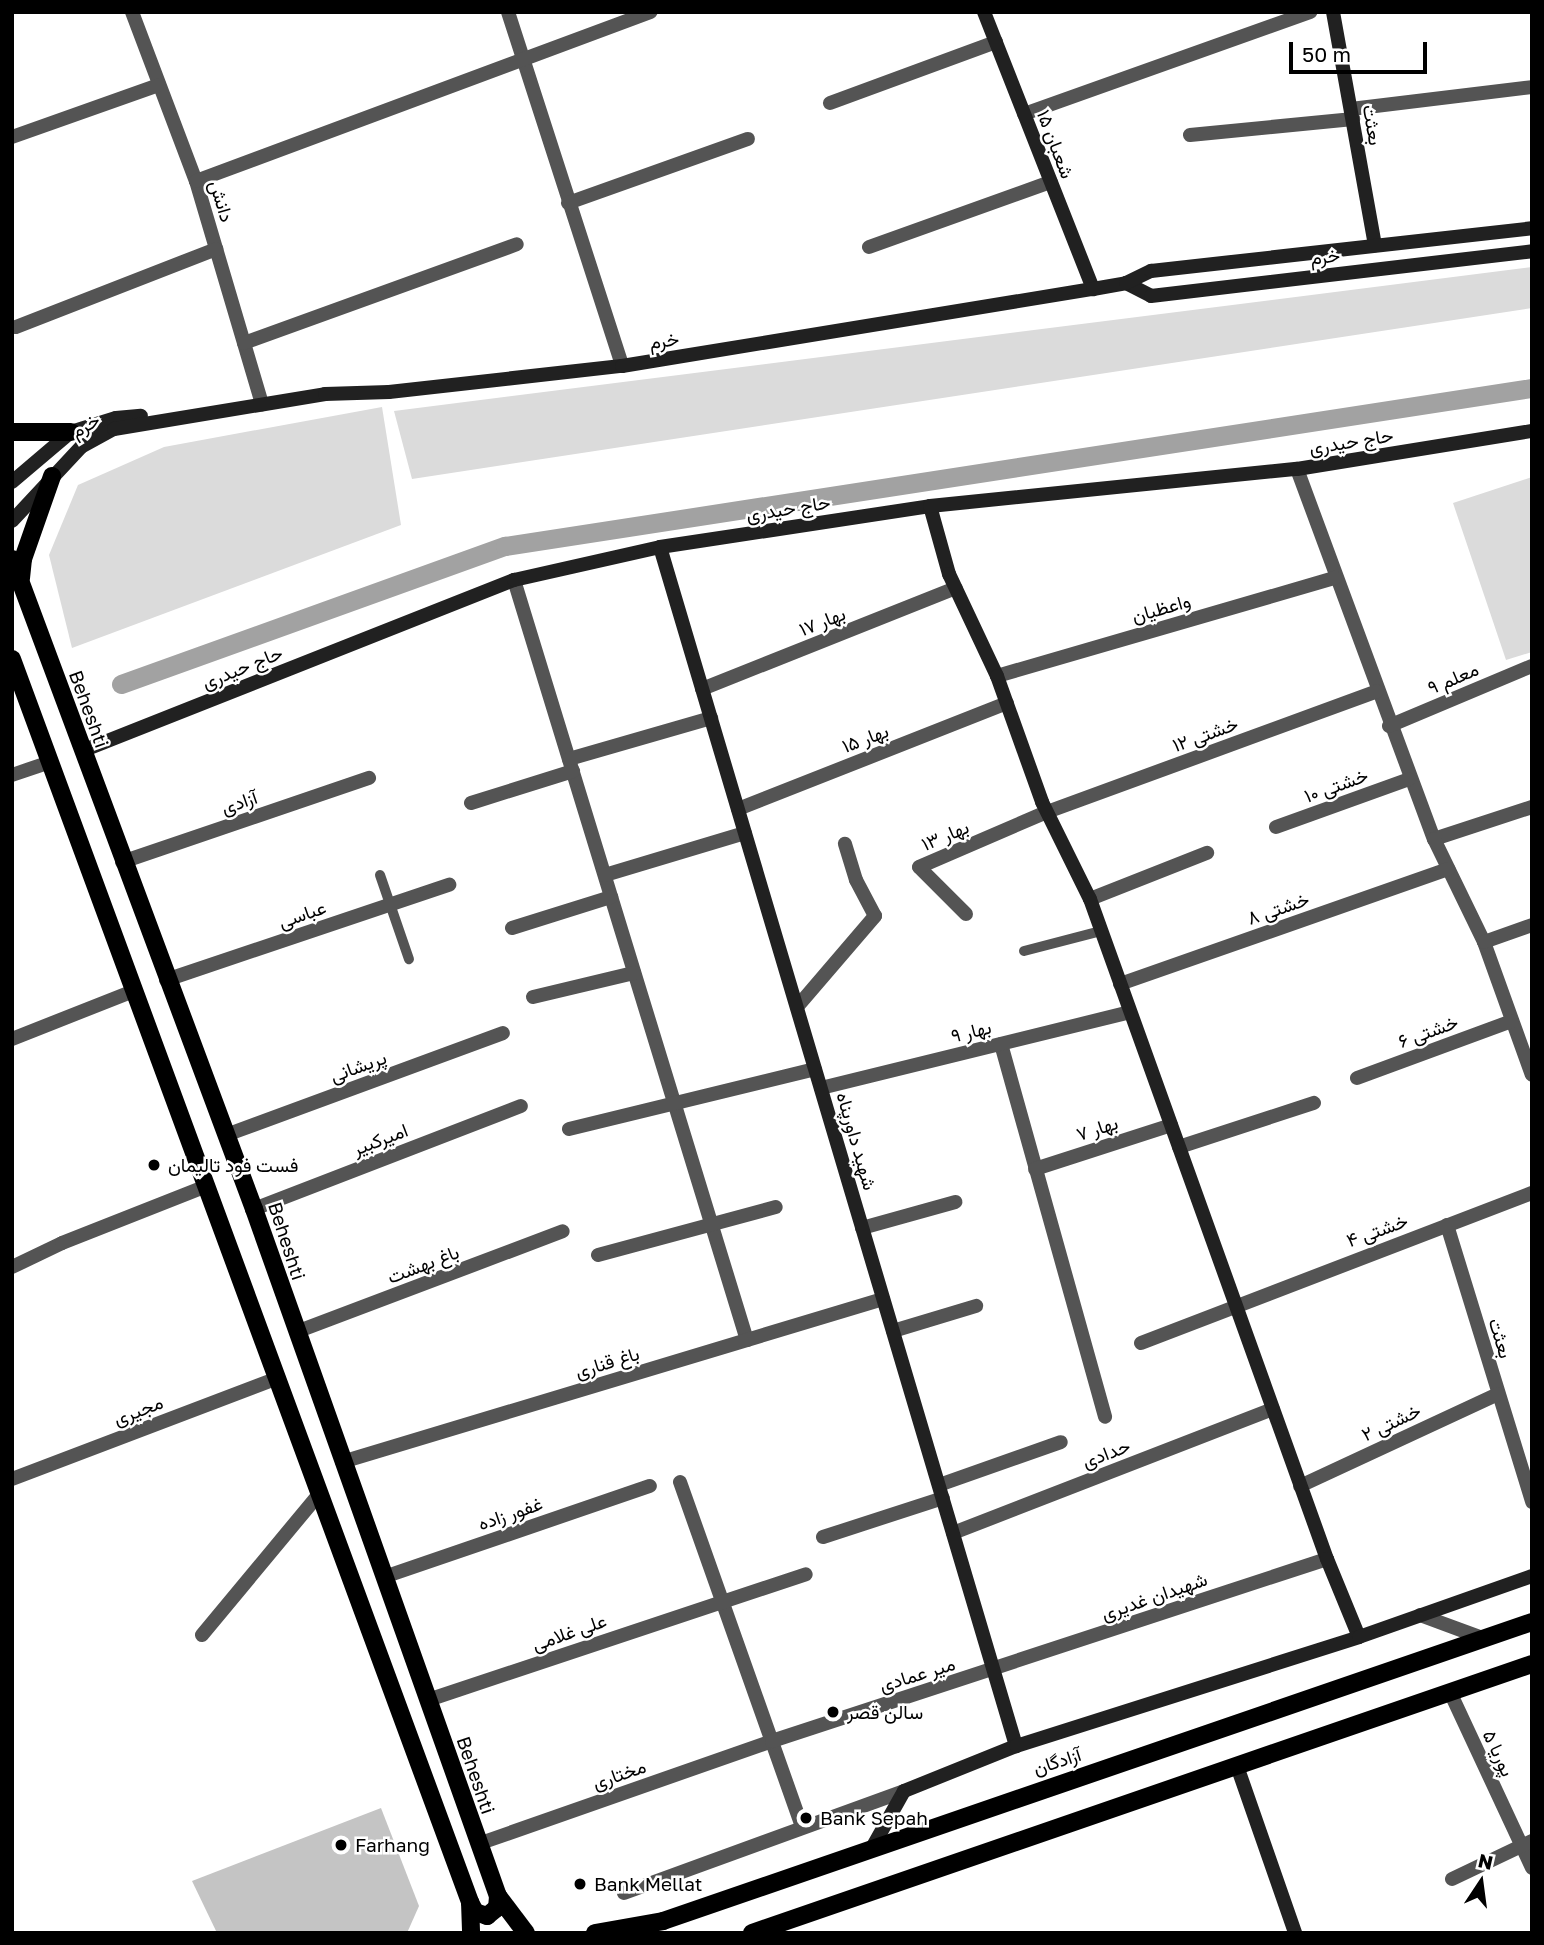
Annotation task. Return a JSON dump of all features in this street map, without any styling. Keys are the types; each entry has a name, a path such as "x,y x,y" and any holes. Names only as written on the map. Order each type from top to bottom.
{"main road":[{"path":"12,432 71,432"},
{"path":"21,582 23,559 52,476"},
{"name":"Beheshti","path":"12,559 122,862 254,1209 478,1844 498,1896 526,1933"},
{"path":"12,659 475,1913 487,1916 497,1908 498,1896"},
{"name":"آزادگان","path":"598,1932 663,1921 1532,1622"},
{"path":"752,1933 1532,1664"},
{"path":"470,1902 471,1933"}],"street":[{"name":"دانش","path":"132,12 196,181 262,404"},
{"path":"508,12 521,61 622,366"},
{"path":"196,181 651,12"},
{"name":"۱۵ شعبان","path":"984,12 1093,289"},
{"path":"1024,114 1310,12"},
{"name":"بعثت","path":"1334,12 1375,245"},
{"path":"830,103 996,42"},
{"path":"12,137 159,85"},
{"path":"1190,135 1532,87"},
{"path":"568,203 748,139"},
{"path":"869,247 1051,183"},
{"name":"خرم","path":"12,521 81,447 114,429 262,404 622,366 1093,289 1126,283 1151,271 1532,228"},
{"path":"244,343 517,244"},
{"path":"16,327 216,249"},
{"name":"خرم","path":"1126,283 1151,296 1532,251"},
{"name":"خرم","path":"12,482 71,432 116,418 205,412"},
{"name":"حاج حیدری","path":"82,751 514,580 660,547 930,506 1297,469 1532,431"},
{"path":"1297,469 1409,779 1434,839 1484,942 1532,1076"},
{"path":"930,506 956,588 997,676 1047,812 1090,899 1326,1559 1359,1637"},
{"name":"شهید داورپناه","path":"660,547 1016,1745"},
{"name":"واعظیان","path":"997,676 1335,578"},
{"path":"514,580 747,1340"},
{"name":"بهار ۱۷","path":"702,688 956,588"},
{"name":"معلم ۹","path":"1390,726 1532,666"},
{"name":"خشتی ۱۲","path":"1047,812 1377,691"},
{"name":"بهار ۱۵","path":"738,809 1007,703"},
{"path":"471,803 571,765 711,718"},
{"path":"12,775 50,762"},
{"name":"آزادی","path":"122,862 369,778"},
{"name":"خشتی ۱۰","path":"1276,827 1409,779"},
{"path":"1434,839 1532,807"},
{"name":"بهار ۱۳","path":"965,914 919,867 1047,812"},
{"path":"605,875 745,833"},
{"path":"797,1007 875,916 856,880 845,844"},
{"path":"1090,899 1207,853"},
{"name":"خشتی ۸","path":"1120,984 1448,869"},
{"name":"عباسی","path":"166,980 449,885"},
{"path":"512,928 611,897"},
{"path":"1484,942 1532,925"},
{"path":"533,997 634,973"},
{"path":"12,1040 133,992"},
{"name":"بهار ۹","path":"821,1088 1130,1012"},
{"name":"خشتی ۶","path":"1357,1078 1512,1021"},
{"name":"پریشانی","path":"226,1135 503,1033"},
{"path":"1001,1044 1105,1417"},
{"path":"569,1129 815,1069"},
{"path":"1179,1147 1314,1103"},
{"name":"امیرکبیر","path":"254,1209 521,1106"},
{"name":"بهار ۷","path":"1035,1168 1171,1125"},
{"path":"12,1267 62,1243 207,1186"},
{"name":"خشتی ۴","path":"1141,1343 1235,1303 1532,1193"},
{"path":"862,1228 956,1202"},
{"path":"598,1255 776,1207"},
{"name":"بعثت","path":"1447,1225 1532,1502"},
{"name":"باغ بهشت","path":"296,1332 564,1231"},
{"name":"باغ قناری","path":"342,1462 883,1299"},
{"path":"893,1331 976,1306"},
{"name":"مجیری","path":"12,1479 278,1378"},
{"name":"خشتی ۲","path":"1300,1486 1499,1394"},
{"name":"حدادی","path":"953,1533 1273,1409"},
{"path":"823,1536 941,1492 1061,1442"},
{"path":"680,1482 802,1826"},
{"name":"غفور زاده","path":"384,1577 650,1486"},
{"path":"202,1635 320,1493"},
{"name":"شهیدان غدیری","path":"994,1670 1326,1559"},
{"name":"علی غلامی","path":"428,1700 806,1574"},
{"path":"624,1894 802,1826 904,1791 1016,1745 1359,1637 1532,1576"},
{"path":"1420,1615 1485,1639"},
{"name":"میر عمادی","path":"772,1741 994,1670"},
{"name":"پوریا ۵","path":"1450,1692 1527,1844 1532,1868"},
{"name":"مختاری","path":"478,1844 772,1741"},
{"path":"1237,1766 1295,1933"},
{"path":"872,1848 904,1791"},
{"path":"1452,1879 1527,1844"}],"lane":[{"path":"380,876 409,959"},
{"path":"1024,951 1101,931"}],"shaded area":[{"path":"1532,267 1532,308 412,479 394,411"},
{"path":"382,407 401,525 72,648 49,555 78,485 164,447"},
{"path":"1532,477 1532,652 1506,660 1453,503"}],"building":[{"name":"Farhang","path":"381,1808 419,1906 407,1933 217,1933 192,1881"}],"waterway":[{"path":"121,684 505,546 1532,388"}],"place":[{"name":"فست فود تالیمان","path":"154,1165"},
{"name":"سالن قصر","path":"833,1712"},
{"name":"Bank Sepah","path":"806,1818"},
{"name":"Farhang","path":"341,1845"},
{"name":"Bank Mellat","path":"580,1884"}]}
